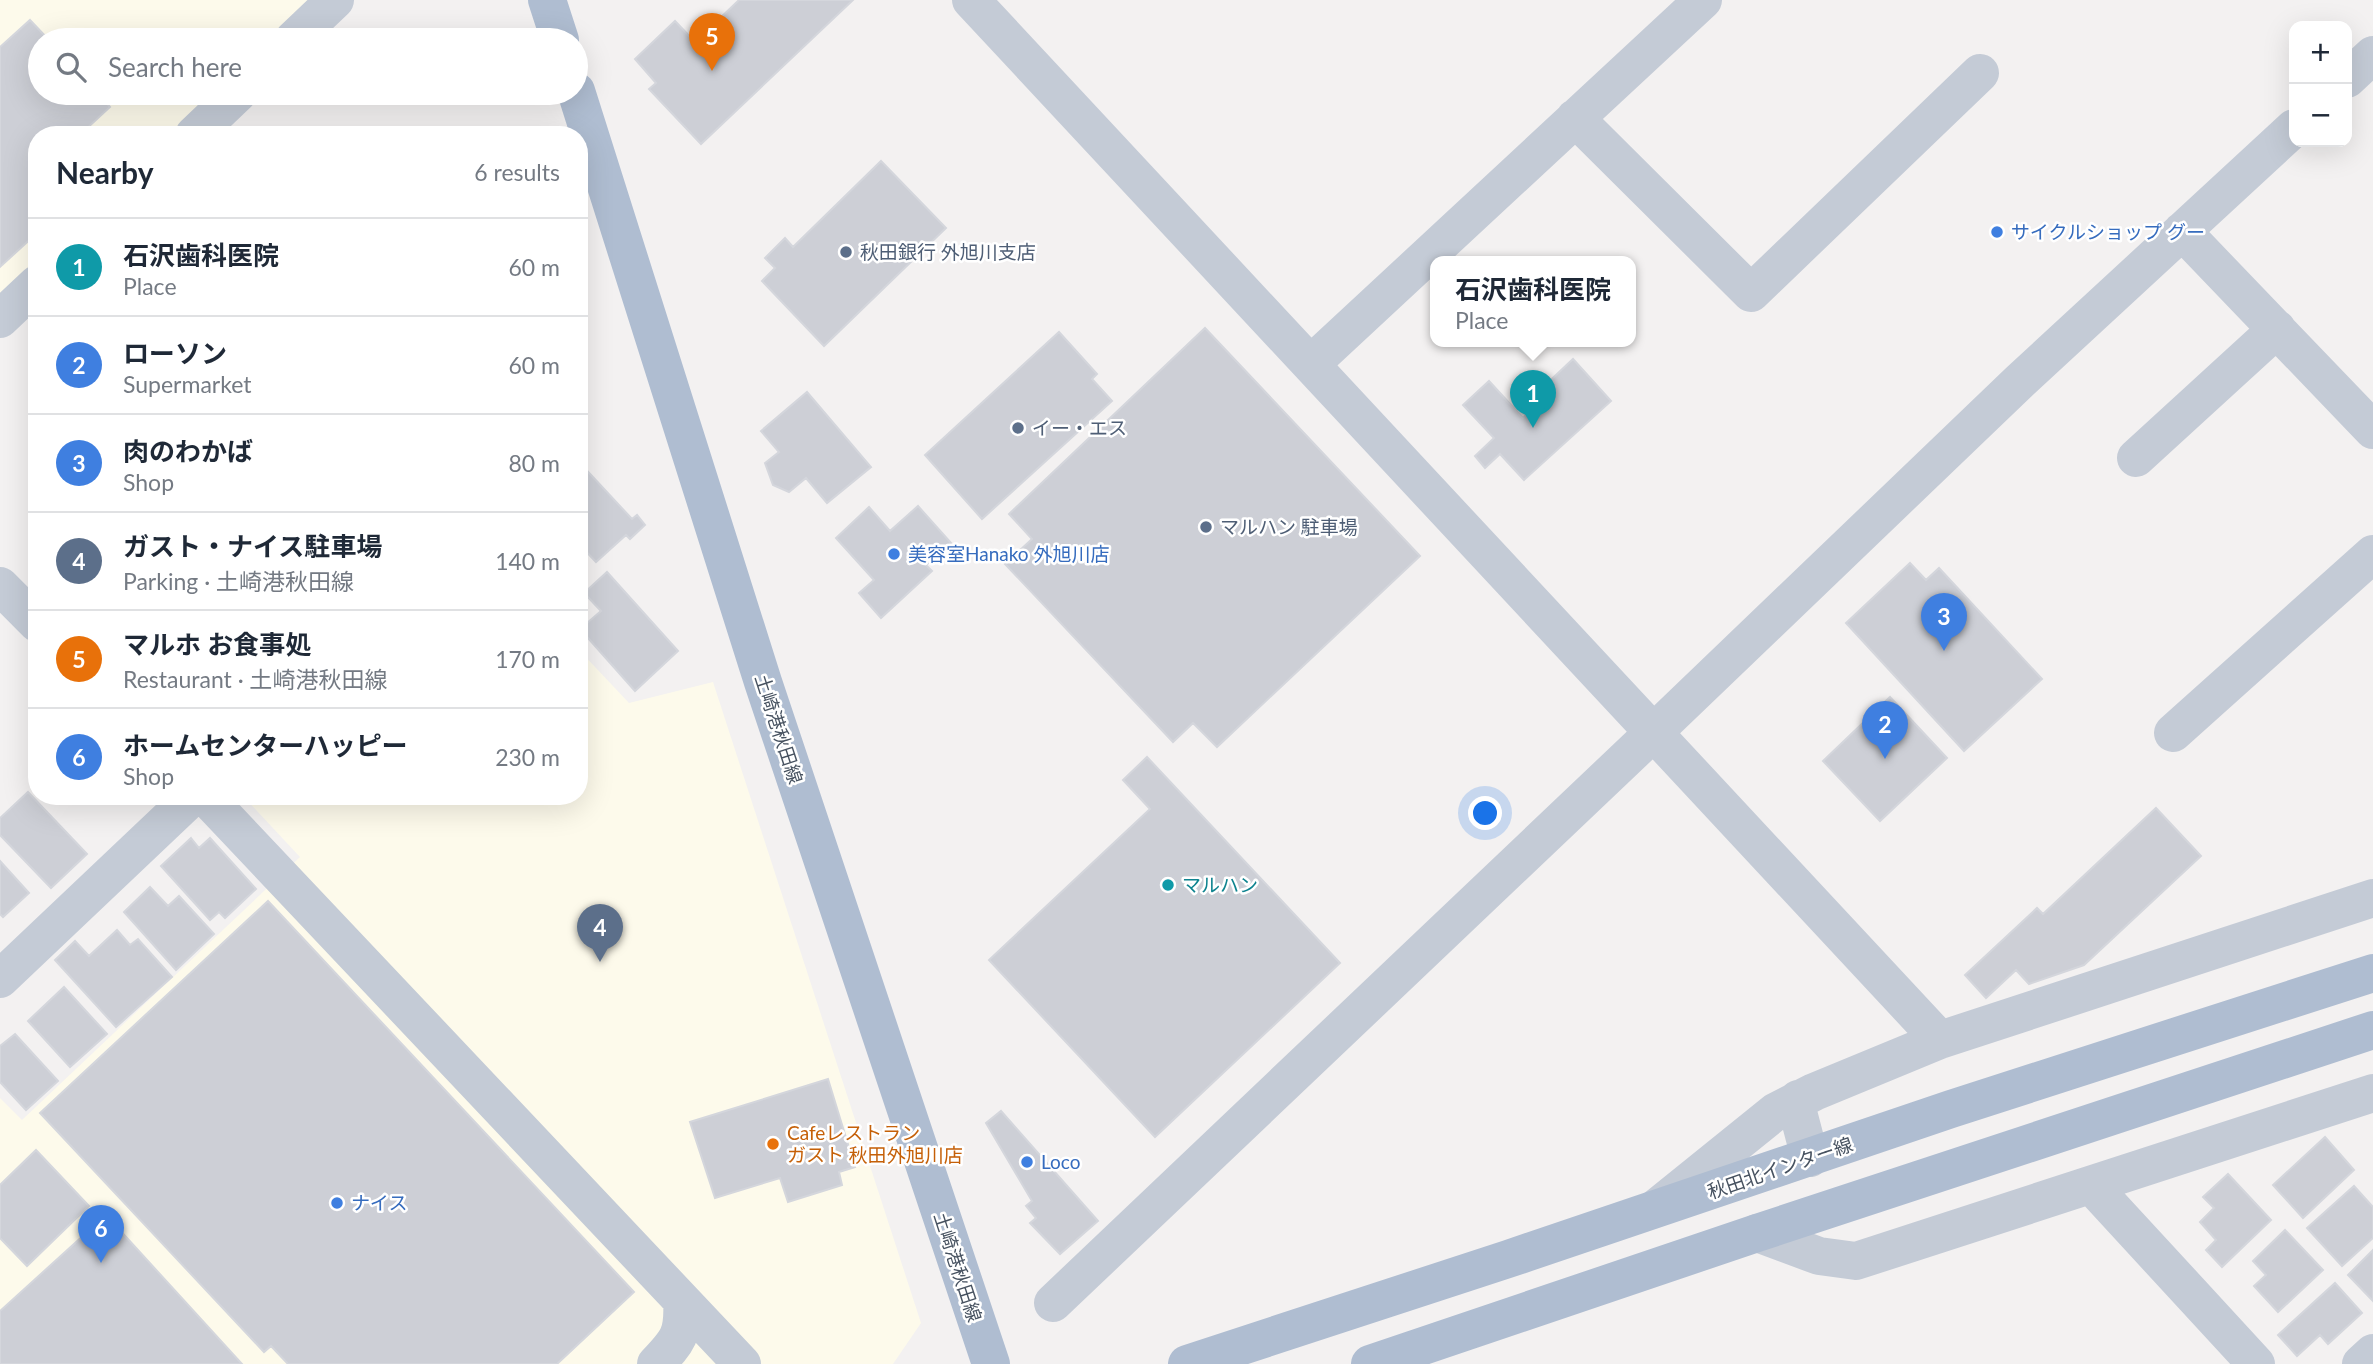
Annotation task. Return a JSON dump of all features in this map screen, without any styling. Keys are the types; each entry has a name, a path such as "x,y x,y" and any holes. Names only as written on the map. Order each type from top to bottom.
{"main road":[{"path":"547,0 556,28"},
{"name":"土崎港秋田線","path":"581,105 587,126"},
{"name":"土崎港秋田線","path":"588,128 763,682 991,1364"},
{"name":"秋田北インター線","path":"1187,1364 1951,1109 2373,973"},
{"path":"1370,1364 2373,1030"}],"street":[{"path":"306,28 335,0"},
{"path":"971,0 1940,1040"},
{"path":"1311,364 1703,0"},
{"path":"2352,74 2373,55"},
{"path":"1575,118 1751,293 1980,73"},
{"path":"203,126 225,105"},
{"path":"1053,1303 2020,381 2289,133"},
{"path":"2182,231 2277,329 2368,414"},
{"path":"0,319 28,293"},
{"path":"2136,458 2277,329"},
{"path":"2173,733 2373,554"},
{"path":"0,586 28,615"},
{"path":"0,979 184,805"},
{"path":"214,805 742,1364"},
{"path":"1652,1211 1746,1134 1798,1099 1940,1040 2373,898"},
{"path":"1798,1099 1798,1112 1810,1158"},
{"path":"1757,1233 1819,1256 1856,1261 2092,1186 2365,1107"},
{"path":"2092,1186 2256,1364"},
{"path":"656,1364 677,1342 683,1318 682,1300"},
{"path":"2361,1364 2373,1353"}],"shaded area":[{"path":"0,0 310,0 281,28 28,28 28,105 201,105 179,126 28,126 28,272 0,298"},
{"path":"588,660 629,703 713,682 921,1323 893,1364 0,1364 0,1098 22,1120 300,857 251,805 588,805"}],"building":[{"path":"739,0 853,0 701,144 649,89 656,83 635,59 675,21 695,42"},
{"path":"30,20 38,28 28,28 28,105 110,107 89,126 28,126 28,241 0,267 0,47"},
{"name":"秋田銀行 外旭川支店","path":"881,161 946,228 824,346 762,281 775,268 765,258 785,238 793,247"},
{"name":"マルハン 駐車場","path":"1205,328 1420,556 1217,747 1193,723 1173,742 1005,564 1032,539 1009,514"},
{"name":"イー・エス","path":"1059,332 1097,374 1092,379 1112,401 982,519 925,455"},
{"path":"1573,359 1611,401 1524,480 1500,454 1485,468 1475,456 1494,438 1463,405 1489,381 1523,418 1546,396 1540,390"},
{"path":"807,392 871,467 827,503 806,478 789,492 773,485 765,463 779,452 761,431"},
{"path":"588,472 632,519 637,515 645,525 630,539 626,535 596,562 588,554"},
{"name":"美容室Hanako 外旭川店","path":"918,506 951,543 926,565 932,571 881,618 859,593 874,580 836,538 869,507 890,531"},
{"path":"1910,563 1926,580 1939,568 2042,679 1964,751 1846,623"},
{"path":"607,572 678,651 635,691 588,638 588,622 601,611 588,597 588,589"},
{"path":"1890,697 1947,758 1880,821 1823,761"},
{"name":"マルハン","path":"1147,757 1340,963 1155,1137 989,960 1150,809 1123,780"},
{"path":"28,792 28,805 40,805 87,854 51,888 0,835 0,818"},
{"path":"2156,808 2201,856 2084,965 2029,984 2016,970 1986,998 1965,975 2037,908 2043,914"},
{"path":"191,838 199,848 210,838 256,889 225,918 219,912 210,920 161,866"},
{"path":"0,861 29,893 3,917 0,914"},
{"path":"150,887 168,906 179,896 214,934 176,970 124,912"},
{"name":"ナイス","path":"268,901 634,1292 557,1364 288,1364 271,1346 264,1352 40,1113"},
{"path":"117,930 130,945 138,939 172,977 116,1027 55,960 75,941 89,956"},
{"path":"64,987 107,1034 70,1067 28,1021"},
{"path":"15,1034 58,1081 26,1110 0,1082 0,1046"},
{"name":"Cafeレストラン ガスト 秋田外旭川店","path":"828,1079 855,1167 839,1172 842,1185 788,1202 780,1178 715,1198 690,1122"},
{"name":"Loco","path":"1001,1111 1098,1221 1060,1254 1030,1223 1036,1218 1026,1206 1032,1201 986,1123"},
{"path":"2325,1137 2354,1170 2303,1218 2273,1185"},
{"path":"36,1150 89,1206 27,1266 0,1238 0,1185"},
{"path":"2228,1174 2271,1220 2222,1267 2206,1250 2216,1240 2200,1222 2214,1208 2203,1197"},
{"path":"2354,1186 2373,1207 2373,1238 2342,1266 2307,1228"},
{"path":"106,1215 242,1364 0,1364 0,1311"},
{"path":"2285,1230 2323,1270 2278,1312 2254,1286 2266,1275 2253,1261"},
{"path":"2373,1250 2373,1301 2348,1275"},
{"path":"2335,1283 2362,1313 2328,1344 2320,1335 2297,1356 2278,1335"}],"place":[{"name":"マルホ お食事処","path":"712,71"},
{"name":"サイクルショップ グー","path":"1997,232"},
{"name":"秋田銀行 外旭川支店","path":"846,252"},
{"name":"イー・エス","path":"1018,428"},
{"name":"石沢歯科医院","path":"1533,428"},
{"name":"マルハン 駐車場","path":"1206,527"},
{"name":"美容室Hanako 外旭川店","path":"894,554"},
{"name":"肉のわかば","path":"1944,651"},
{"name":"ローソン","path":"1885,759"},
{"name":"マルハン","path":"1168,885"},
{"name":"ガスト・ナイス駐車場","path":"600,962"},
{"name":"Cafeレストラン ガスト 秋田外旭川店","path":"773,1144"},
{"name":"Loco","path":"1027,1162"},
{"name":"ナイス","path":"337,1203"},
{"name":"ホームセンターハッピー","path":"101,1263"}]}
